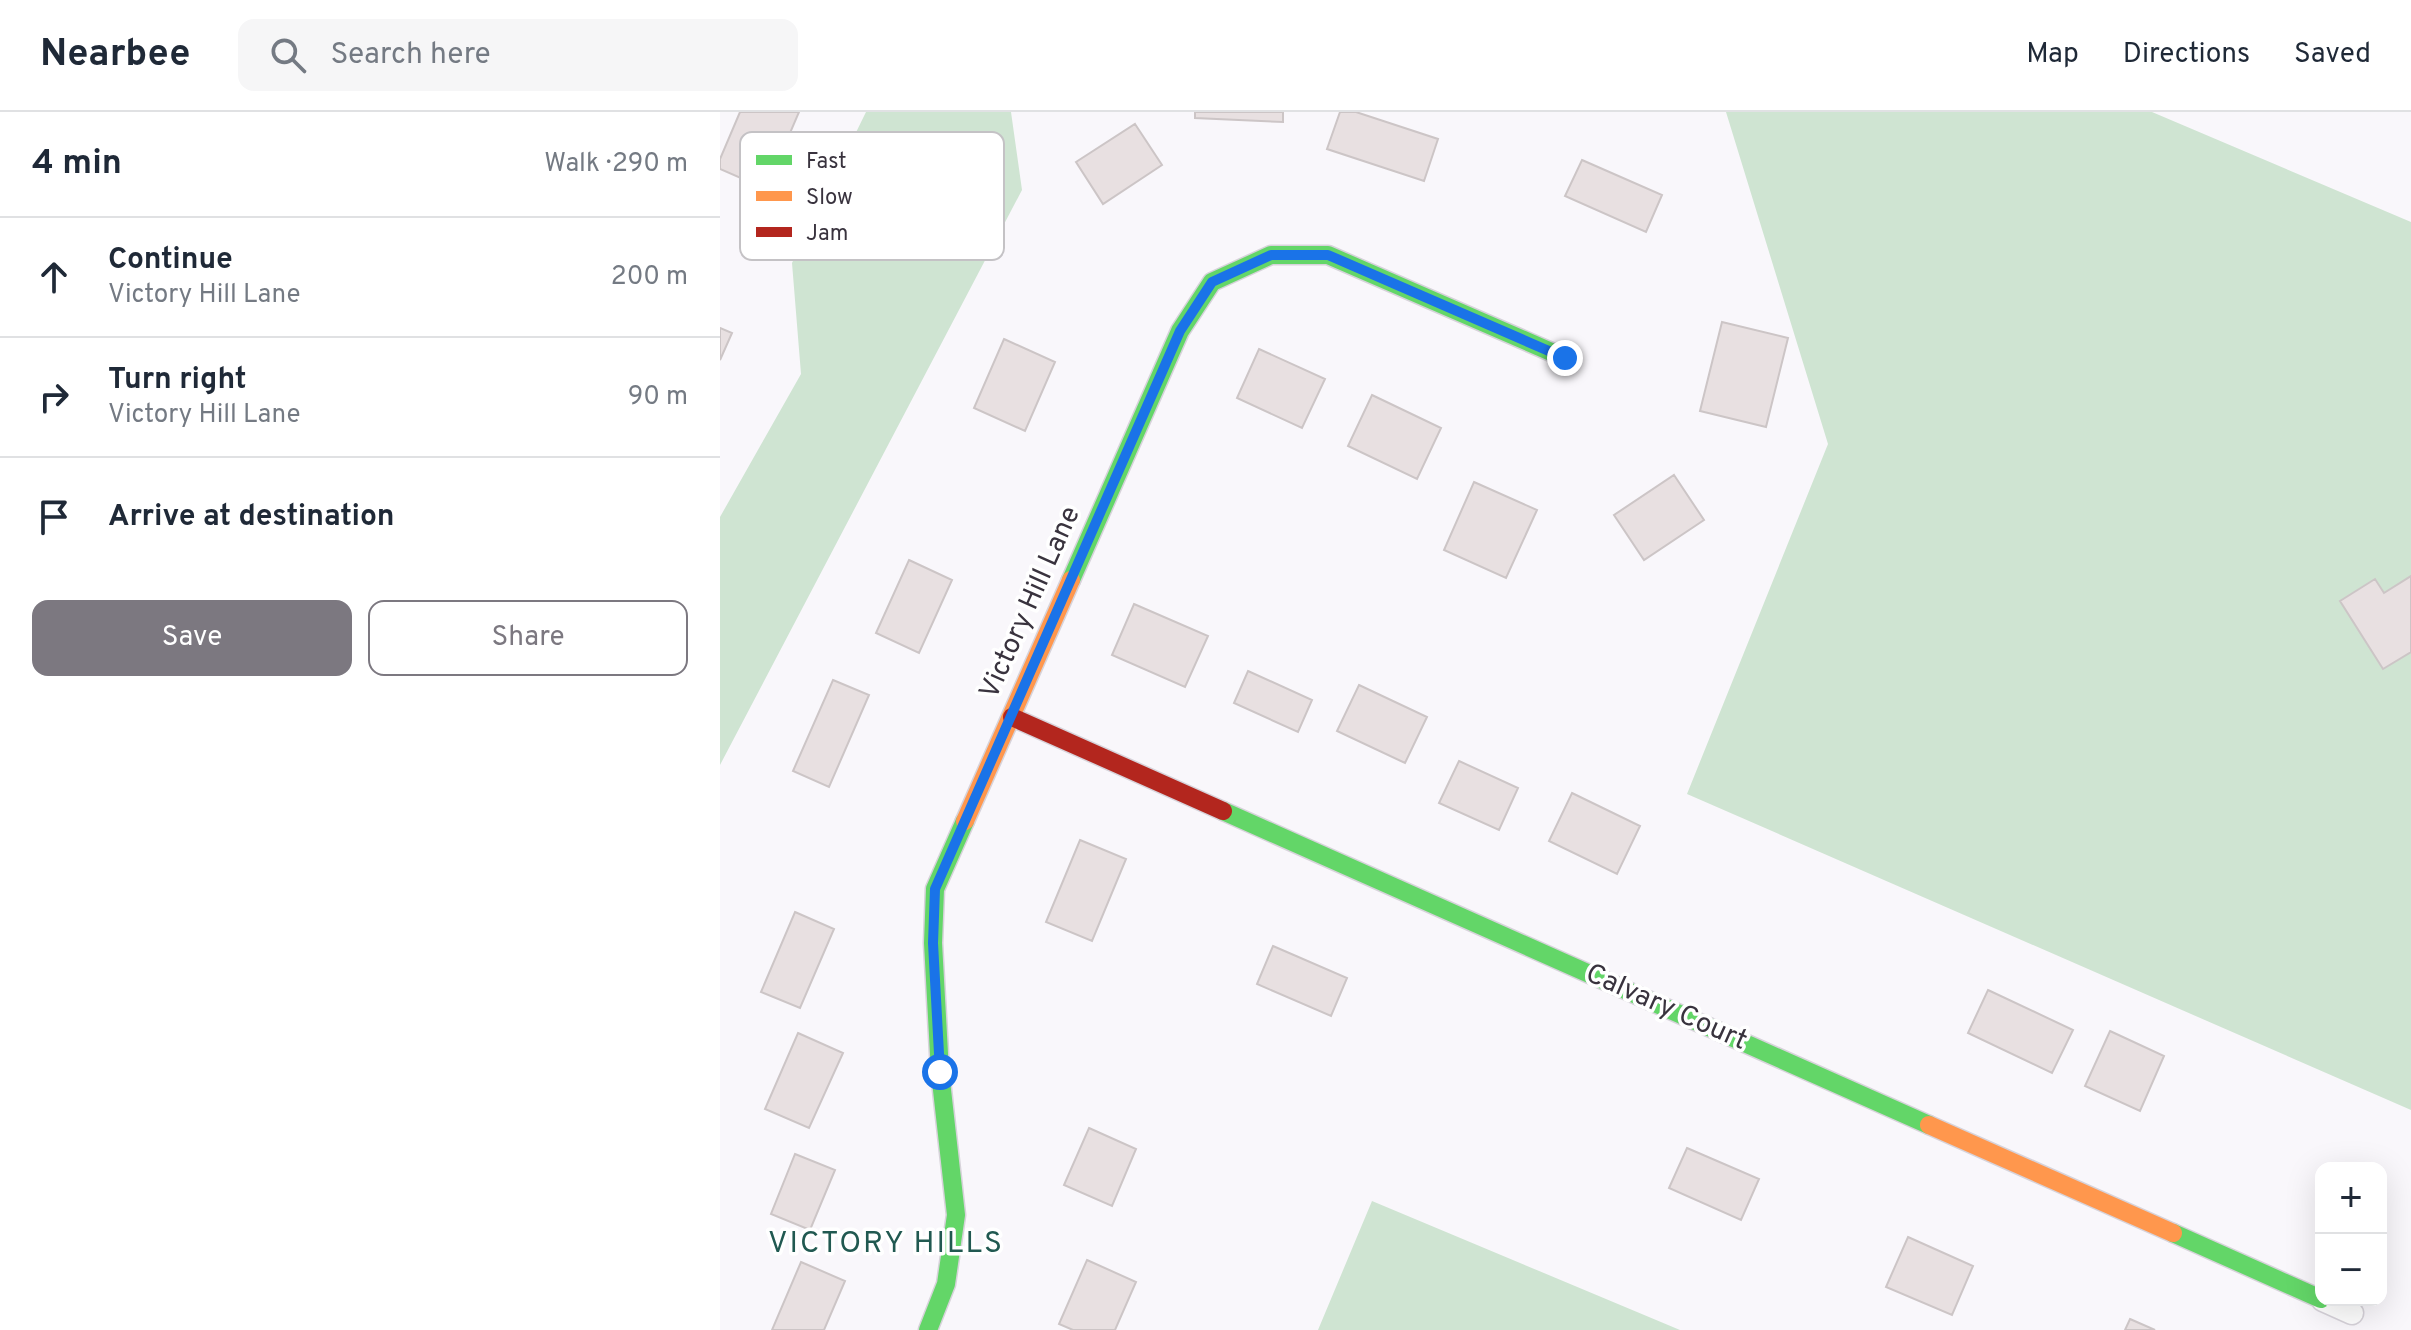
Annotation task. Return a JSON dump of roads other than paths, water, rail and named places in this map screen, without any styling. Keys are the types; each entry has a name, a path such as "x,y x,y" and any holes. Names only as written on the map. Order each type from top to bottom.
{"street":[{"name":"Victory Hill Lane","path":"928,1330 946,1284 956,1215 940,1072 933,943 935,889 1180,331 1212,282 1271,255 1328,255 1565,358"},
{"name":"Calvary Court","path":"1012,717 2315,1297"},
{"name":"Calvary Court","path":"2336,1306 2352,1313"}],"district":[{"name":"VICTORY HILLS","path":"886,1244"}]}
